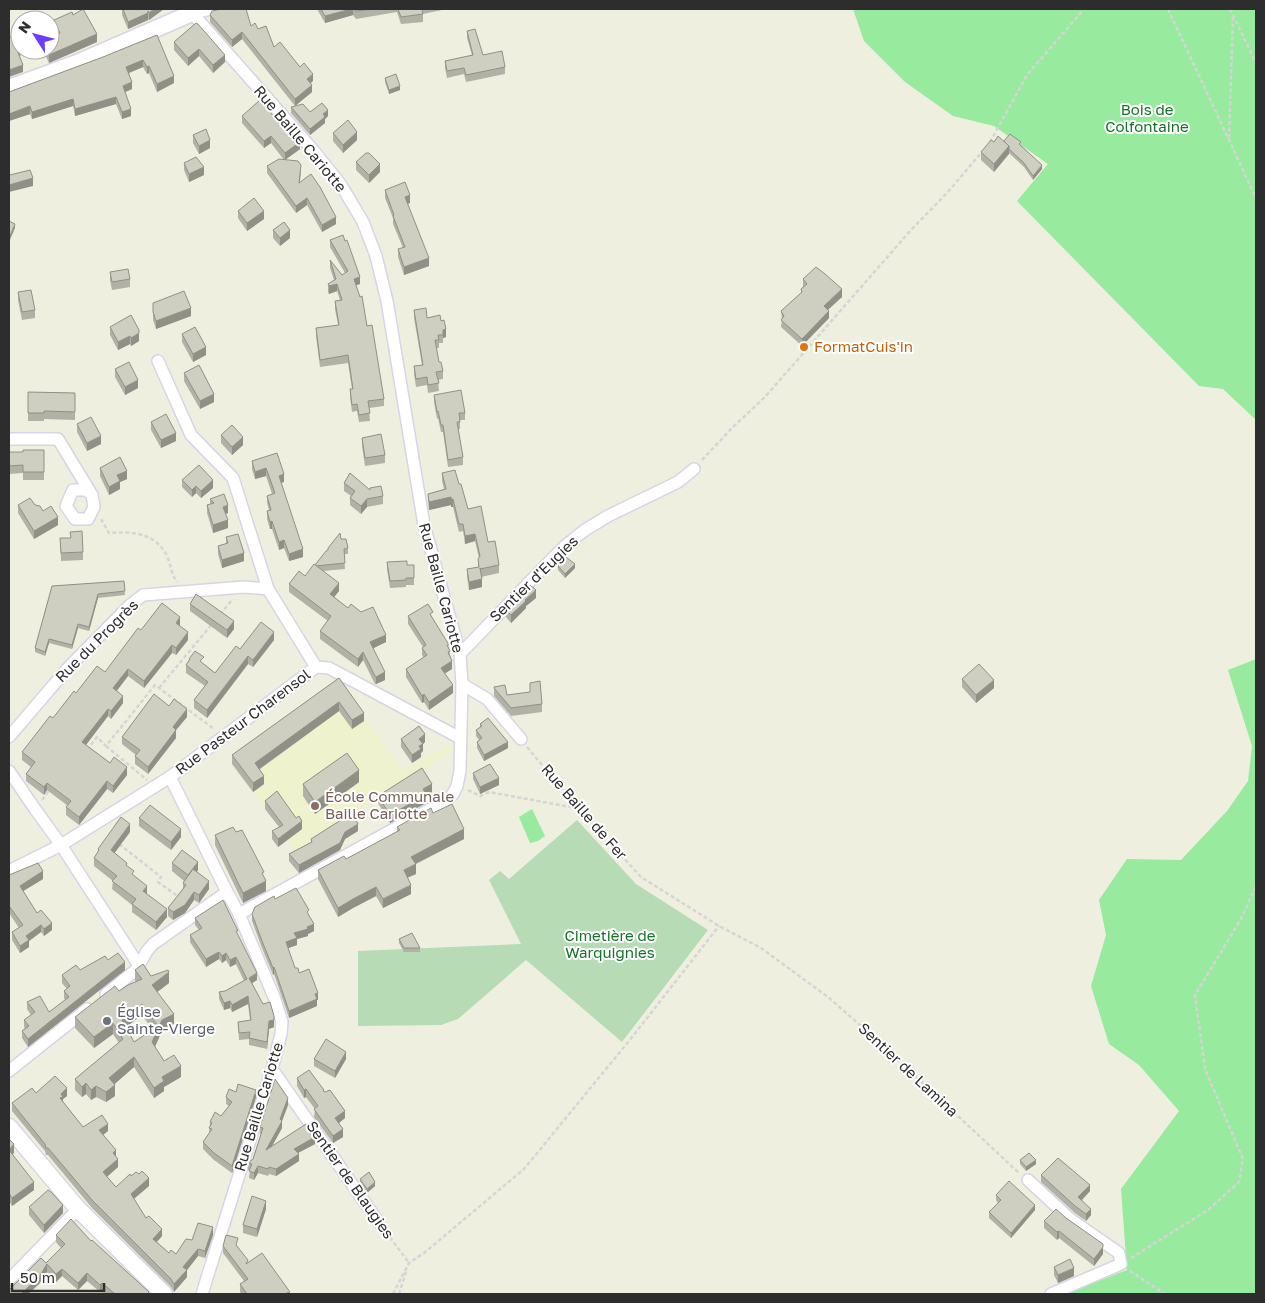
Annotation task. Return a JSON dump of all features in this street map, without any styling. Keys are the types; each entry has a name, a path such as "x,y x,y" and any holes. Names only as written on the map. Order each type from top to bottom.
{"street":[{"path":"9,88 77,63 190,11 211,9"},
{"name":"Rue Baille Cariotte","path":"190,11 313,150 341,185 363,222 376,256 387,301 424,525 460,654 462,684 460,771 457,786"},
{"path":"158,361 192,435 233,478 268,589 316,666 329,668 460,738"},
{"path":"9,439 58,439 92,495 94,507 88,519 75,519 66,506 73,490 86,490 92,495"},
{"name":"Sentier d'Eugies","path":"460,654 565,546 585,530 608,516 678,482 694,469"},
{"name":"Rue du Progrès","path":"9,737 68,668 129,606 143,595 244,587 268,589"},
{"name":"Rue Pasteur Charensol","path":"9,871 61,846 170,777 316,666"},
{"path":"462,684 488,699 521,739"},
{"path":"9,771 61,846 138,964"},
{"name":"Rue Pasteur Charensol","path":"170,777 239,914"},
{"path":"239,914 446,801 453,794 457,786"},
{"path":"9,1071 136,970 146,951 153,944 227,892"},
{"name":"Rue Baille Cariotte","path":"202,1294 272,1069 281,1034 282,1022 274,998 239,914"},
{"name":"Sentier de Blaugies","path":"272,1069 379,1223"},
{"path":"9,1128 78,1208 164,1294"},
{"path":"1028,1180 1070,1219 1085,1229 1120,1259 1051,1294"},
{"path":"9,1280 78,1208"}],"path":[{"path":"989,145 1027,75 1084,9"},
{"path":"1168,9 1256,198"},
{"path":"1230,9 1256,63"},
{"path":"1229,140 1233,15"},
{"path":"694,469 765,396 911,230 983,152"},
{"path":"94,507 109,533 145,535 158,544 167,556 173,577 183,592"},
{"path":"219,616 244,587"},
{"path":"159,688 213,623"},
{"path":"106,746 156,685 223,736"},
{"path":"84,755 97,738 155,786"},
{"name":"Rue Baille de Fer","path":"521,739 578,808 641,877 719,926"},
{"path":"457,786 480,796 489,792 578,808"},
{"path":"35,809 51,788"},
{"path":"117,842 161,877 158,882 198,912"},
{"path":"1165,1294 1120,1259 1208,1210 1238,1182 1243,1159 1205,1069 1195,995 1242,917 1256,886"},
{"path":"393,1294 409,1262 424,1253 524,1169 719,926"},
{"name":"Sentier de Lamina","path":"719,926 760,948 828,997 1028,1180"},
{"name":"Sentier de Blaugies","path":"379,1223 409,1262"},
{"path":"399,1294 409,1262"}],"shaded area":[{"name":"École Communale Baille Cariotte","path":"337,680 403,770 448,745 453,751 309,842 321,862 308,871 233,760"}],"green space":[{"name":"Bois de Colfontaine","path":"853,9 1256,9 1256,420 1223,389 1199,386 1017,201 1048,164 994,126 953,116 905,82 864,41"},
{"path":"1256,659 1256,1294 1064,1294 1127,1270 1121,1189 1179,1111 1139,1065 1109,1044 1091,986 1106,935 1099,900 1127,859 1181,860 1227,811 1248,781 1252,746 1228,670"},
{"path":"532,809 545,836 538,841 530,843 519,817"},
{"name":"Cimetière de Warquignies","path":"577,820 636,884 708,930 622,1042 526,960 458,1019 441,1025 358,1026 358,951 521,944 489,880 500,871 509,879"}],"building":[{"path":"83,9 97,34 60,50 60,17 72,12 73,15"},
{"path":"123,9 154,9 128,22"},
{"path":"246,9 251,26 255,23 258,29 266,26 274,47 280,42 300,67 304,63 313,74 307,79 312,85 295,99 242,32 232,40 210,15 212,11"},
{"path":"321,9 351,9 325,16"},
{"path":"354,9 373,9 356,11"},
{"path":"398,9 422,9 423,14 401,17"},
{"path":"196,23 225,55 213,65 199,49 188,58 174,42"},
{"path":"475,29 483,55 502,51 505,67 466,75 464,68 447,71 445,61 473,55 467,31"},
{"path":"157,35 174,76 157,84 149,66 147,67 143,60 126,67 132,82 123,86 131,109 122,112 116,97 75,109 73,99 32,112 30,106 9,114 9,92"},
{"path":"9,38 10,60 21,60 23,65 9,70"},
{"path":"396,74 400,86 389,90 385,78"},
{"path":"260,100 276,119 280,116 300,142 285,153 271,136 264,141 242,116"},
{"path":"322,103 328,110 323,114 325,117 310,129 291,107 303,104 310,112"},
{"path":"348,120 357,132 343,145 333,133"},
{"path":"206,129 210,140 199,146 193,135"},
{"path":"1010,134 1021,142 1019,144 1042,165 1033,176 1004,141"},
{"path":"998,136 1009,146 994,164 981,152 991,140 994,142"},
{"path":"366,153 369,153 380,164 369,175 356,162"},
{"path":"196,157 204,167 189,174 184,163"},
{"path":"279,159 298,161 301,165 299,183 311,174 336,217 322,225 307,198 296,206 267,166"},
{"path":"30,170 33,178 9,185 9,173 10,175"},
{"path":"405,182 410,195 405,197 429,258 404,267 398,249 405,247 385,190"},
{"path":"254,198 264,211 247,223 238,211"},
{"path":"9,221 15,224 9,238"},
{"path":"284,222 290,230 280,238 273,230"},
{"path":"343,235 345,241 347,240 360,277 354,279 360,297 362,296 367,326 372,325 384,399 368,401 370,413 359,415 357,404 352,405 350,389 353,389 348,355 320,360 316,328 339,325 335,301 342,300 337,284 329,286 328,284 336,279 330,260 342,275 348,271 330,240"},
{"path":"816,267 842,289 824,306 829,311 802,339 781,320 784,316 781,311 802,292 801,289 807,284 803,279"},
{"path":"128,269 130,279 112,282 110,272"},
{"path":"31,290 35,310 22,312 18,292"},
{"path":"184,291 191,308 156,321 153,303"},
{"path":"426,308 427,318 440,315 441,321 444,320 446,329 443,330 443,335 438,335 439,340 435,340 439,362 441,362 443,371 436,372 439,383 428,385 427,377 416,379 414,366 423,365 414,310"},
{"path":"131,315 139,333 118,342 110,327"},
{"path":"195,327 206,347 193,354 182,334"},
{"path":"129,362 138,380 125,387 115,369"},
{"path":"199,365 214,394 200,401 184,373"},
{"path":"461,390 465,413 459,413 460,422 457,422 463,457 448,460 443,425 441,425 437,412 434,395"},
{"path":"28,392 75,393 75,412 44,411 44,413 28,413"},
{"path":"166,414 176,433 161,440 151,422"},
{"path":"91,417 101,436 87,443 77,424"},
{"path":"232,425 243,437 232,447 221,435"},
{"path":"381,434 385,455 365,458 362,438"},
{"path":"23,450 44,450 44,472 23,472 23,465 9,466 9,452 23,452"},
{"path":"277,453 284,474 279,476 303,549 289,554 284,540 279,542 267,511 271,510 267,496 275,493 266,468 255,472 252,461"},
{"path":"120,457 127,471 117,475 120,481 109,487 100,468"},
{"path":"199,465 213,480 201,491 196,486 192,490 182,480"},
{"path":"455,470 468,509 481,506 488,542 495,541 499,565 480,569 482,579 469,582 467,569 479,567 478,559 480,556 475,534 465,536 463,524 459,524 451,497 429,502 428,494 446,489 442,473"},
{"path":"350,473 370,490 370,488 381,486 383,496 367,499 361,506 350,498 355,491 344,483"},
{"path":"224,494 228,505 223,507 228,520 213,525 207,505 214,503 210,499"},
{"path":"30,498 43,511 51,506 58,517 34,531 18,505"},
{"path":"82,531 83,552 61,553 60,538 71,538 70,532"},
{"path":"340,533 341,539 346,539 348,548 344,549 345,563 316,566 315,565"},
{"path":"238,534 244,553 222,560 218,546 228,543 226,537"},
{"path":"566,557 575,564 565,574 558,566"},
{"path":"407,561 407,565 414,565 414,578 390,581 387,562"},
{"path":"314,564 339,583 330,594 348,608 351,604 361,612 373,607 386,635 370,642 385,672 376,677 363,652 358,659 320,631 331,616 289,584 299,571 305,576"},
{"path":"124,581 125,591 98,594 89,627 78,624 72,645 49,639 45,652 35,648 52,586"},
{"path":"530,585 536,590 511,615 506,610"},
{"path":"196,594 234,621 227,630 190,604"},
{"path":"162,603 180,617 176,623 188,632 176,648 172,645 144,681 128,669 113,688 123,696 111,711 108,709 82,742 110,763 114,757 127,767 113,786 107,781 79,817 66,807 71,801 47,783 44,787 26,774 35,762 22,752 50,716 53,718 97,666 105,672 138,628 141,630"},
{"path":"428,604 433,612 430,614 449,645 447,645 450,651 448,652 452,661 441,668 453,685 429,702 424,694 422,696 406,669 427,655 422,648 426,645 408,616"},
{"path":"261,622 274,632 253,660 248,656 207,710 194,700 208,682 186,665 189,659 195,651 204,657 200,661 215,673 236,646 240,649"},
{"path":"979,664 994,680 976,695 962,679"},
{"path":"339,678 364,713 352,720 339,702 255,763 264,776 253,783 232,755"},
{"path":"540,681 542,704 511,708 494,688 505,685 507,695 530,692 530,683"},
{"path":"154,694 169,706 174,699 187,709 173,727 176,730 148,767 135,756 140,750 122,737"},
{"path":"488,718 508,742 484,755 477,742 482,738 476,730"},
{"path":"419,726 425,734 419,739 423,744 419,746 421,749 412,755 401,739"},
{"path":"347,753 359,770 315,802 303,784"},
{"path":"490,764 499,778 480,787 473,773"},
{"path":"422,768 432,784 423,789 426,794 390,815 378,796"},
{"path":"277,791 296,818 299,816 302,821 278,839 272,831 283,825 265,801"},
{"path":"452,804 464,829 411,857 416,864 404,870 411,885 383,899 376,887 338,908 318,870 344,856 346,859 400,830 397,827 431,808 433,813"},
{"path":"150,805 181,829 171,842 139,818"},
{"path":"352,813 358,824 345,832 340,843 299,865 289,854 312,842 311,839"},
{"path":"121,817 130,824 111,850 134,871 132,874 147,886 143,891 167,909 156,922 132,904 136,899 112,881 117,876 94,858 98,849"},
{"path":"233,827 236,832 242,830 264,872 262,873 266,881 243,893 215,835"},
{"path":"182,850 198,862 188,875 172,863"},
{"path":"38,863 43,871 20,886 37,913 41,910 52,923 44,929 41,925 26,936 29,940 20,946 12,932 23,925 9,906 9,875"},
{"path":"193,869 209,881 199,895 194,892 185,905 173,912 168,908 186,885 183,883"},
{"path":"296,888 309,910 307,912 314,924 307,927 308,929 294,933 297,938 286,942 295,968 298,968 299,973 309,969 318,993 315,994 317,999 289,1011 274,967 252,914 255,907 274,896 275,899"},
{"path":"223,900 257,973 249,978 263,1004 270,1002 274,1020 269,1021 267,1042 249,1038 250,1032 239,1033 238,1022 251,1020 248,996 232,1005 230,1001 224,1003 219,992 225,991 247,979 236,957 230,960 226,953 222,956 219,952 206,959 190,935 202,928 195,918"},
{"path":"412,933 420,948 404,948 399,939"},
{"path":"118,953 125,962 28,1039 22,1031 29,1026 24,1020 35,1012 27,1002 40,996 49,1012 69,997 64,991 70,986 62,975 76,965 80,970 105,956 108,960"},
{"path":"143,964 151,976 168,970 169,972 152,985 174,1014 162,1020 152,1042 164,1061 174,1055 181,1066 162,1077 164,1081 154,1088 134,1057 109,1078 115,1085 106,1092 96,1086 91,1090 86,1083 82,1087 75,1079 123,1039 113,1023 94,1037 75,1017 115,986 119,991 142,979 135,970","holes":["142,1004 158,1026 134,1042 122,1020"]},
{"path":"326,1039 346,1052 335,1071 314,1059"},
{"path":"309,1070 323,1091 330,1090 345,1111 335,1118 343,1129 333,1136 314,1109 318,1106 306,1089 304,1090 297,1078"},
{"path":"55,1076 67,1088 61,1094 63,1097 60,1098 83,1127 102,1115 108,1124 99,1130 116,1150 113,1153 118,1159 103,1172 116,1187 130,1174 131,1176 136,1172 139,1174 142,1171 149,1178 131,1194 146,1218 149,1216 162,1229 153,1239 169,1253 171,1250 176,1254 186,1239 192,1240 198,1223 213,1227 205,1251 198,1249 183,1267 187,1270 174,1284 92,1200 46,1148 45,1144 12,1103 32,1088 36,1093"},
{"path":"275,1079 288,1098 280,1119 282,1121 266,1150 306,1124 315,1137 294,1149 299,1154 276,1169 258,1166 254,1173 249,1171 252,1164 248,1163 253,1159 263,1128 260,1127"},
{"path":"238,1084 256,1090 232,1166 203,1142 212,1129 209,1128 212,1123 210,1122 215,1112 221,1116 232,1102 226,1097 229,1089 236,1092"},
{"path":"9,1139 14,1144 9,1150"},
{"path":"9,1150 34,1182 12,1198 9,1193"},
{"path":"1029,1153 1036,1160 1026,1167 1020,1160"},
{"path":"1058,1158 1090,1185 1078,1197 1091,1209 1086,1214 1041,1175"},
{"path":"369,1172 375,1182 367,1189 360,1179"},
{"path":"1009,1181 1035,1205 1011,1233 989,1212 1001,1200 996,1195"},
{"path":"48,1190 63,1205 44,1225 29,1207"},
{"path":"252,1196 266,1201 257,1229 243,1225"},
{"path":"1056,1209 1103,1244 1103,1247 1094,1259 1044,1221"},
{"path":"71,1219 91,1241 149,1294 115,1294 102,1283 100,1285 87,1273 78,1283 62,1269 56,1274 47,1264 39,1277 21,1294 9,1294 9,1290 41,1258 46,1263 65,1244 56,1235"},
{"path":"226,1235 238,1238 236,1245 248,1260 246,1264 262,1253 290,1292 284,1294 247,1294 240,1284 248,1279 223,1246"},
{"path":"1070,1259 1074,1268 1058,1275 1054,1267"}],"place":[{"name":"FormatCuis'in","path":"804,347"},
{"name":"École Communale Baille Cariotte","path":"315,806"},
{"name":"Église Sainte-Vierge","path":"107,1021"}]}
